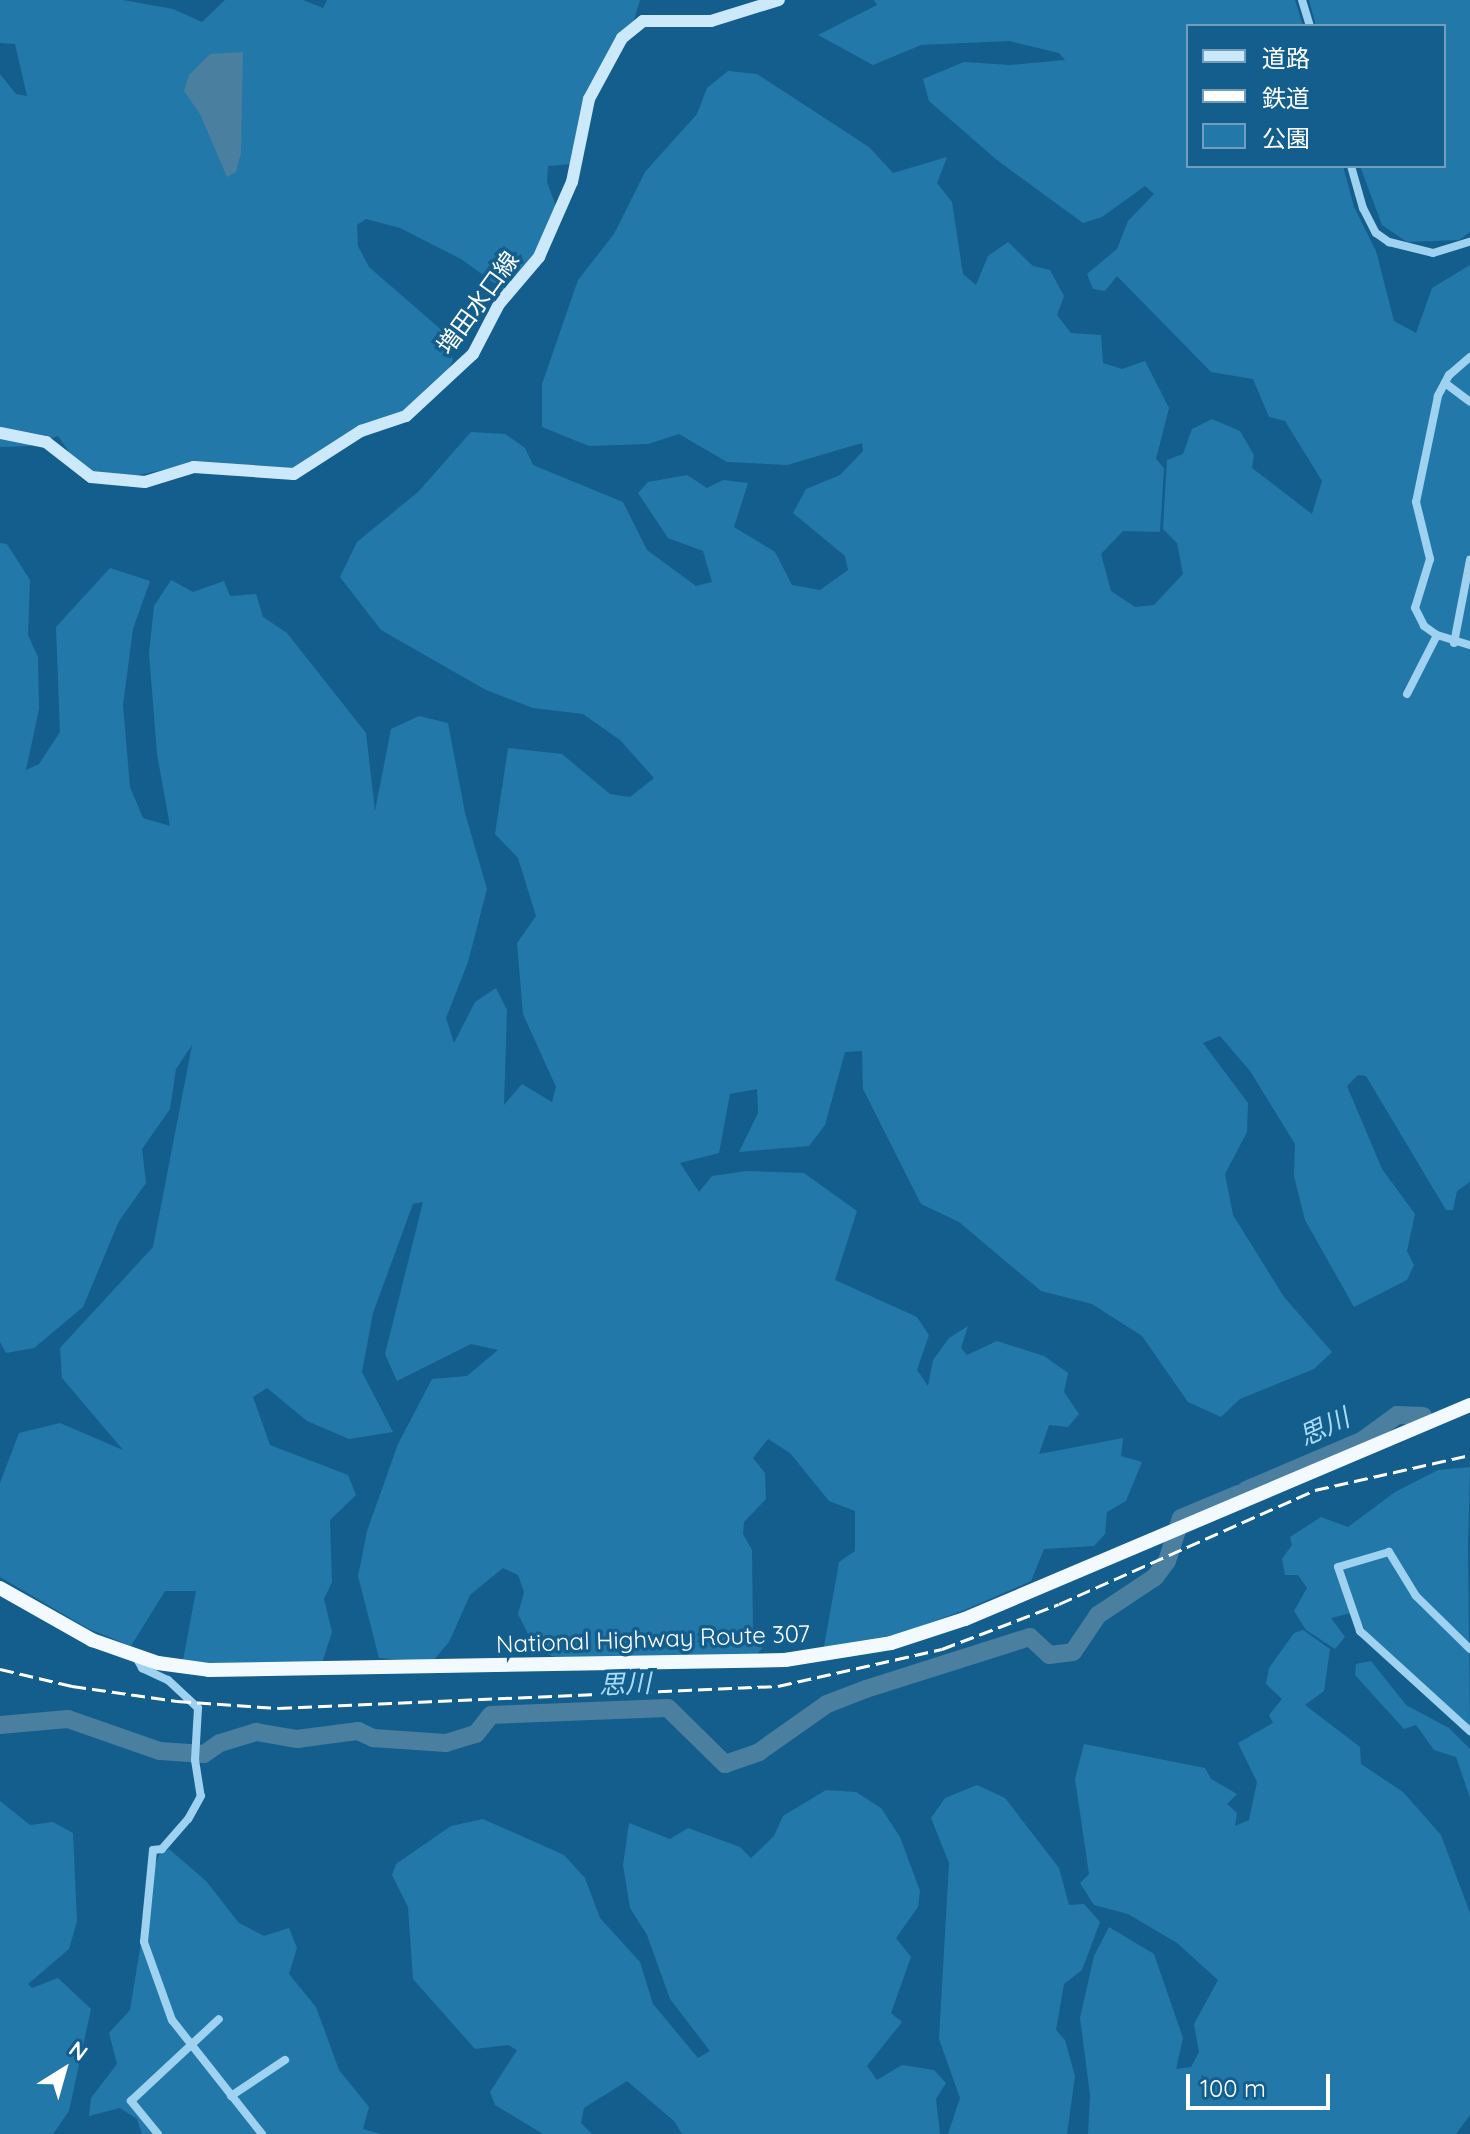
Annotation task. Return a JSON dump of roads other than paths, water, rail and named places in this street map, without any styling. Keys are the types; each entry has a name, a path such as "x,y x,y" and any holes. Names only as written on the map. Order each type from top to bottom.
{"highway":[{"name":"National Highway Route 307","path":"0,1588 92,1640 135,1656 209,1670 785,1660 924,1634 1470,1405"}],"main road":[{"name":"増田水口線","path":"0,433 46,442 91,477 145,482 194,467 294,474 361,431 406,416 473,354 499,304 539,257 568,195 589,99 622,38 643,21 711,21 779,0"}],"street":[{"path":"1302,0 1309,24"},
{"path":"1352,168 1363,208 1376,233 1389,242 1433,253 1470,242"},
{"path":"1470,357 1445,383 1416,502 1430,559 1416,614 1437,635 1454,643 1470,645"},
{"path":"1445,383 1470,402"},
{"path":"1454,643 1470,560"},
{"path":"1407,694 1437,635"},
{"path":"1470,1649 1416,1596 1389,1552 1338,1567 1360,1631 1470,1731"},
{"path":"135,1656 142,1668 168,1680 198,1708 195,1760 199,1806 162,1849 153,1850 144,1942 158,1988 189,2044 262,2134"},
{"path":"158,2134 131,2101 219,2019"},
{"path":"231,2096 285,2060"}],"waterway":[{"name":"思川","path":"1246,1490 1363,1440 1397,1415 1423,1416"},
{"name":"思川","path":"0,1725 68,1719 160,1751 204,1754 220,1743 256,1732 297,1739 358,1731 373,1738 446,1743 476,1734 491,1715 668,1708 725,1764 759,1752 827,1704 866,1689 1030,1637 1049,1655 1073,1652 1098,1615 1155,1577 1167,1561 1181,1518 1238,1494"}],"railway":[{"path":"0,1669 72,1686 177,1701 278,1708 778,1686 942,1649 1059,1604 1315,1490 1470,1455"}]}
